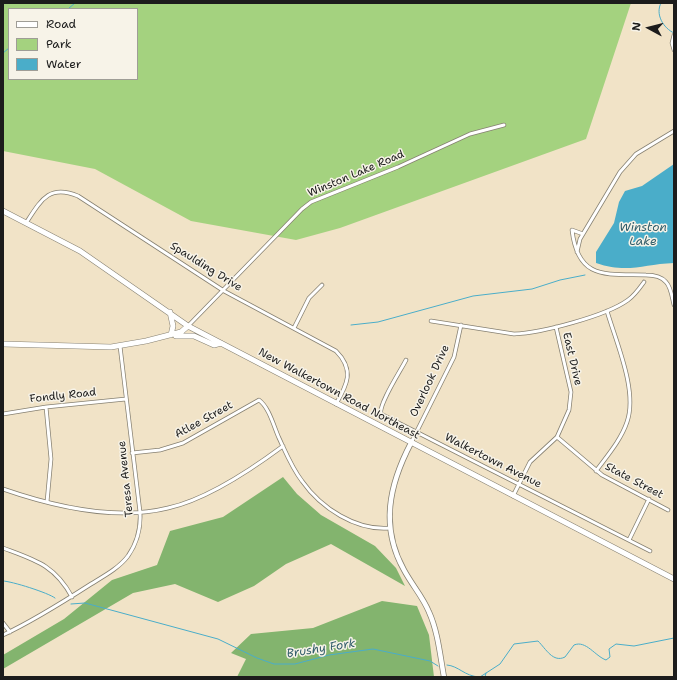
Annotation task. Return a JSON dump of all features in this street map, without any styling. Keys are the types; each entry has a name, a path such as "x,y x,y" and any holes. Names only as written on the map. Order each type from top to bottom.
{"main road":[{"name":"New Walkertown Road Northeast","path":"3,211 80,251 170,312 188,326 410,443 674,579"},
{"path":"170,312 173,326 171,335"},
{"path":"3,344 120,346 171,335 181,332 188,326"},
{"path":"171,335 194,336 214,345 221,343"}],"street":[{"path":"674,35 672,43 674,50"},
{"name":"Winston Lake Road","path":"188,326 224,291 302,209 311,202 398,167 470,134 504,125"},
{"path":"577,252 580,239 620,172 636,154 674,131"},
{"name":"Spaulding Drive","path":"26,223 40,201 48,195 57,191 68,191 78,196 224,291 336,351 342,357 346,366 347,384 336,404"},
{"path":"583,234 572,230 574,246 587,266 597,272 655,276 664,280 670,290 674,305"},
{"path":"431,321 514,334 528,333 556,327 607,311 627,301 644,282"},
{"path":"294,328 309,298 322,285"},
{"path":"596,471 620,435 627,422 631,409 626,374 607,311"},
{"name":"Overlook Drive","path":"410,443 454,357 461,325"},
{"name":"East Drive","path":"513,496 530,462 557,436 566,417 571,397 569,378 556,327"},
{"name":"Teresa Avenue","path":"3,635 72,597 118,566 128,555 138,533 140,512 120,346"},
{"name":"Walkertown Avenue","path":"406,360 380,412 416,432 650,551"},
{"name":"Fondly Road","path":"3,414 46,407 126,398"},
{"name":"Atlee Street","path":"132,453 160,450 183,443 259,400 266,410 283,446"},
{"path":"46,407 51,459 47,502"},
{"name":"State Street","path":"557,436 596,471 668,510"},
{"path":"410,443 393,483 390,503 390,528 400,564 424,602 432,619 444,677"},
{"path":"3,488 47,502 78,508 140,512 168,508 203,496 283,446 302,482 321,502 360,526 374,529 390,528"},
{"path":"629,540 649,499"},
{"path":"3,548 44,564 62,580 72,597"},
{"path":"3,623 10,632"}],"green space":[{"path":"3,3 631,3 586,139 340,228 296,240 191,221 95,169 3,151"},
{"path":"283,477 297,494 321,515 375,546 396,568 405,586 331,544 286,564 254,586 218,602 175,584 133,593 3,669 3,655 64,619 112,580 157,565 170,531 223,517"},
{"path":"382,601 417,606 429,635 434,677 237,677 246,659 231,653 251,634 313,628"}],"water":[{"name":"Winston Lake","path":"674,164 674,263 635,268 617,268 596,263 596,252 614,223 619,202 625,191 642,186"}],"waterway":[{"path":"69,8 75,3"},
{"path":"661,3 659,7 661,20 666,28 674,33"},
{"path":"3,53 8,49"},
{"path":"351,325 378,322 473,296 532,289 560,280 585,275"},
{"name":"Brushy Fork","path":"3,581 30,588 55,598"},
{"name":"Brushy Fork","path":"71,604 85,603 218,639 257,658 274,664 295,664 329,655 373,649 430,661 438,666"},
{"name":"Brushy Fork","path":"480,677 500,664 514,644 538,641 553,657 557,658 565,657 574,645 578,644 586,646 606,660 610,657 609,649 616,644 634,646 674,638"},
{"name":"Brushy Fork","path":"447,665 455,667 469,675 479,677"},
{"name":"Brushy Fork","path":"485,677 486,673"}]}
